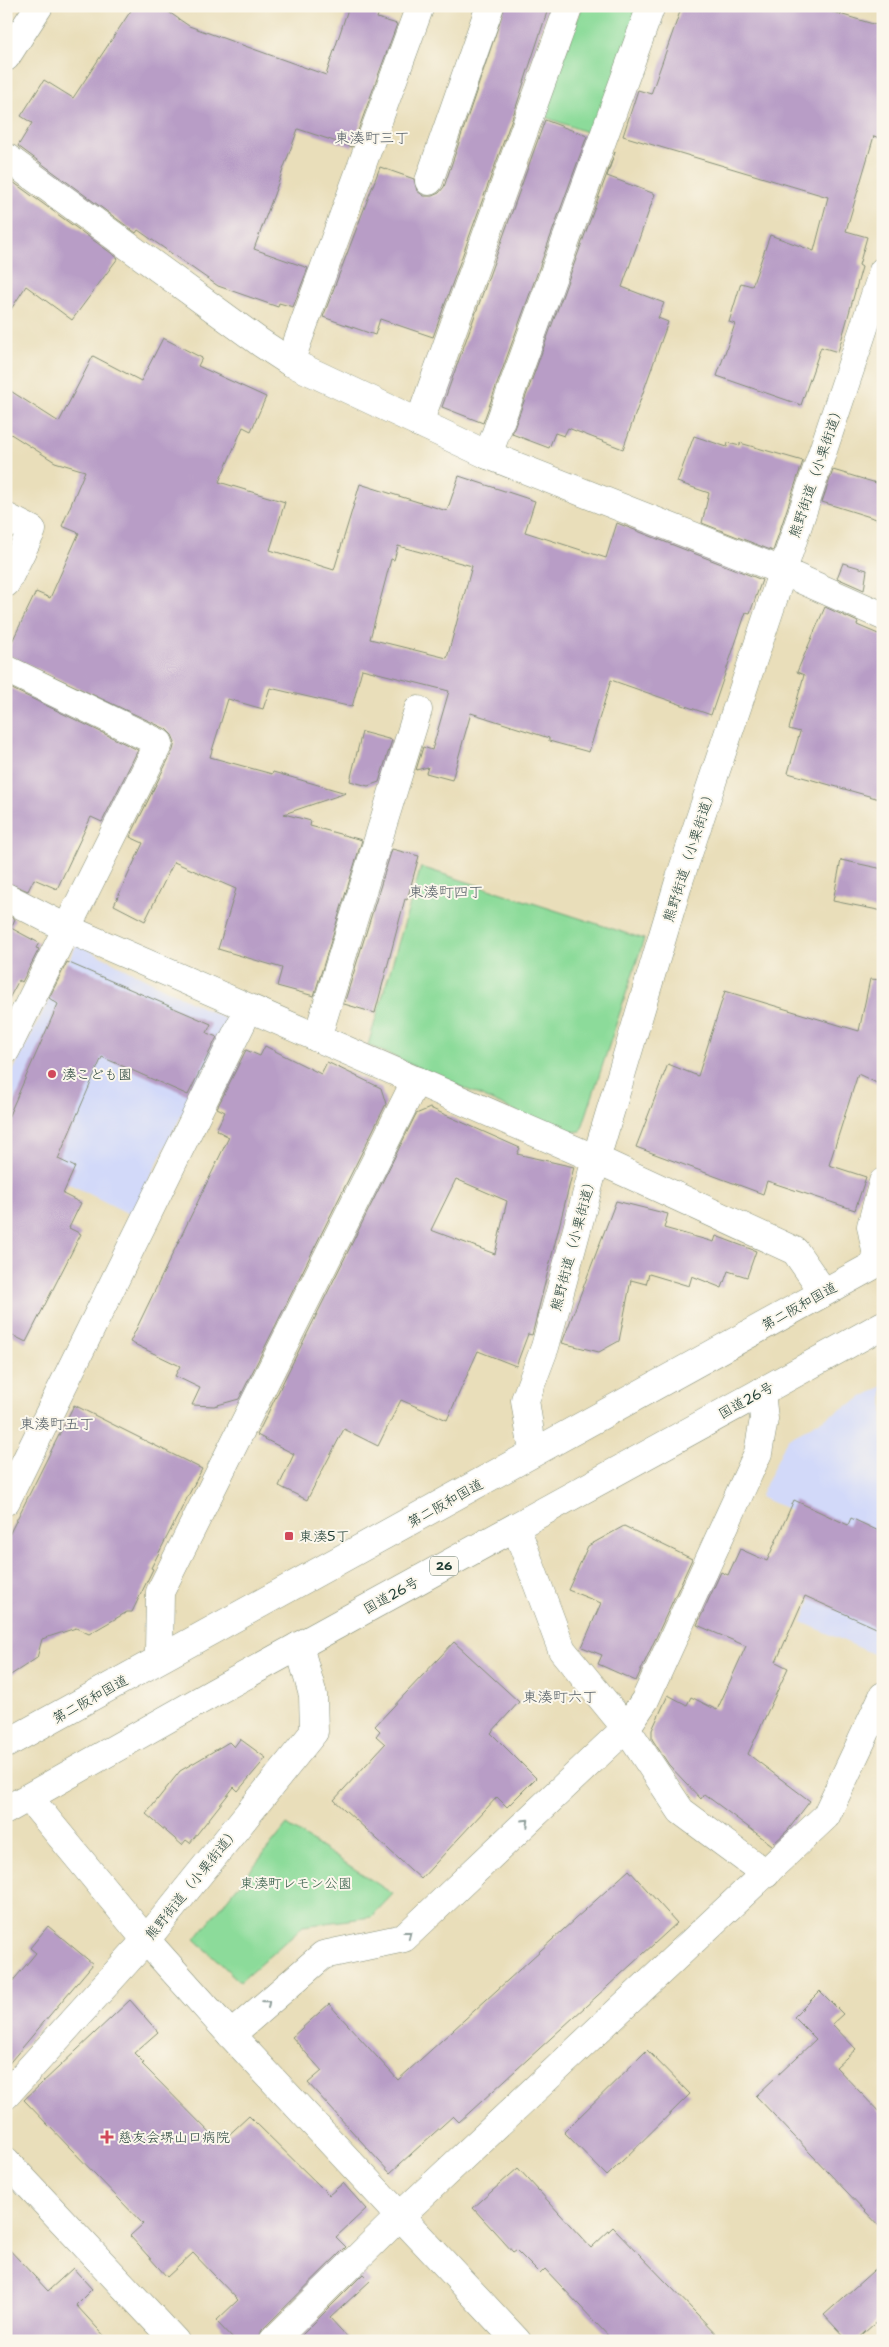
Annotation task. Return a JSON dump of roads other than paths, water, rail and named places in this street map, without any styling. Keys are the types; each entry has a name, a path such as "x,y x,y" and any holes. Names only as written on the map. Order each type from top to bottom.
{"main road":[{"path":"290,362 420,6"},
{"path":"429,181 490,6"},
{"path":"419,423 569,6"},
{"path":"488,455 651,6"},
{"path":"6,58 31,9"},
{"path":"6,157 261,343 290,362 488,455 782,571 883,616"},
{"name":"熊野街道（小栗街道）","path":"532,1446 525,1400 545,1347 596,1158 680,878 883,271"},
{"path":"6,517 32,530 6,583"},
{"path":"6,669 159,743 68,929 6,1050"},
{"path":"317,1038 418,710"},
{"path":"6,897 68,929 596,1158 795,1251 818,1284"},
{"path":"6,1501 249,1008"},
{"path":"159,1651 160,1592 416,1080"},
{"path":"6,1731 159,1651 532,1446 818,1284 881,1256 871,1226 883,1182"},
{"name":"第二阪和国道","path":"6,1744 881,1256"},
{"name":"26","path":"14,1801 883,1315"},
{"name":"国道26号","path":"14,1801 883,1325"},
{"path":"230,2035 323,1955 404,1938 626,1728 645,1700 758,1452 764,1419 761,1392"},
{"path":"516,1527 562,1650 626,1728 681,1812 766,1874"},
{"name":"熊野街道（小栗街道）","path":"6,2095 146,1940 314,1732 313,1695 299,1646"},
{"path":"273,2341 400,2216 826,1816 883,1696"},
{"path":"14,1801 146,1940 230,2035 517,2341"},
{"path":"6,2161 175,2341"}],"place":[{"name":"湊こども園","path":"52,1074"},
{"name":"東湊5丁","path":"289,1536"},
{"name":"慈友会堺山口病院","path":"107,2137"}],"district":[{"name":"東湊町三丁","path":"372,138"},
{"name":"東湊町四丁","path":"446,892"},
{"name":"東湊町五丁","path":"57,1424"},
{"name":"東湊町六丁","path":"560,1697"}],"park label":[{"name":"東湊町レモン公園","path":"296,1883"}]}
